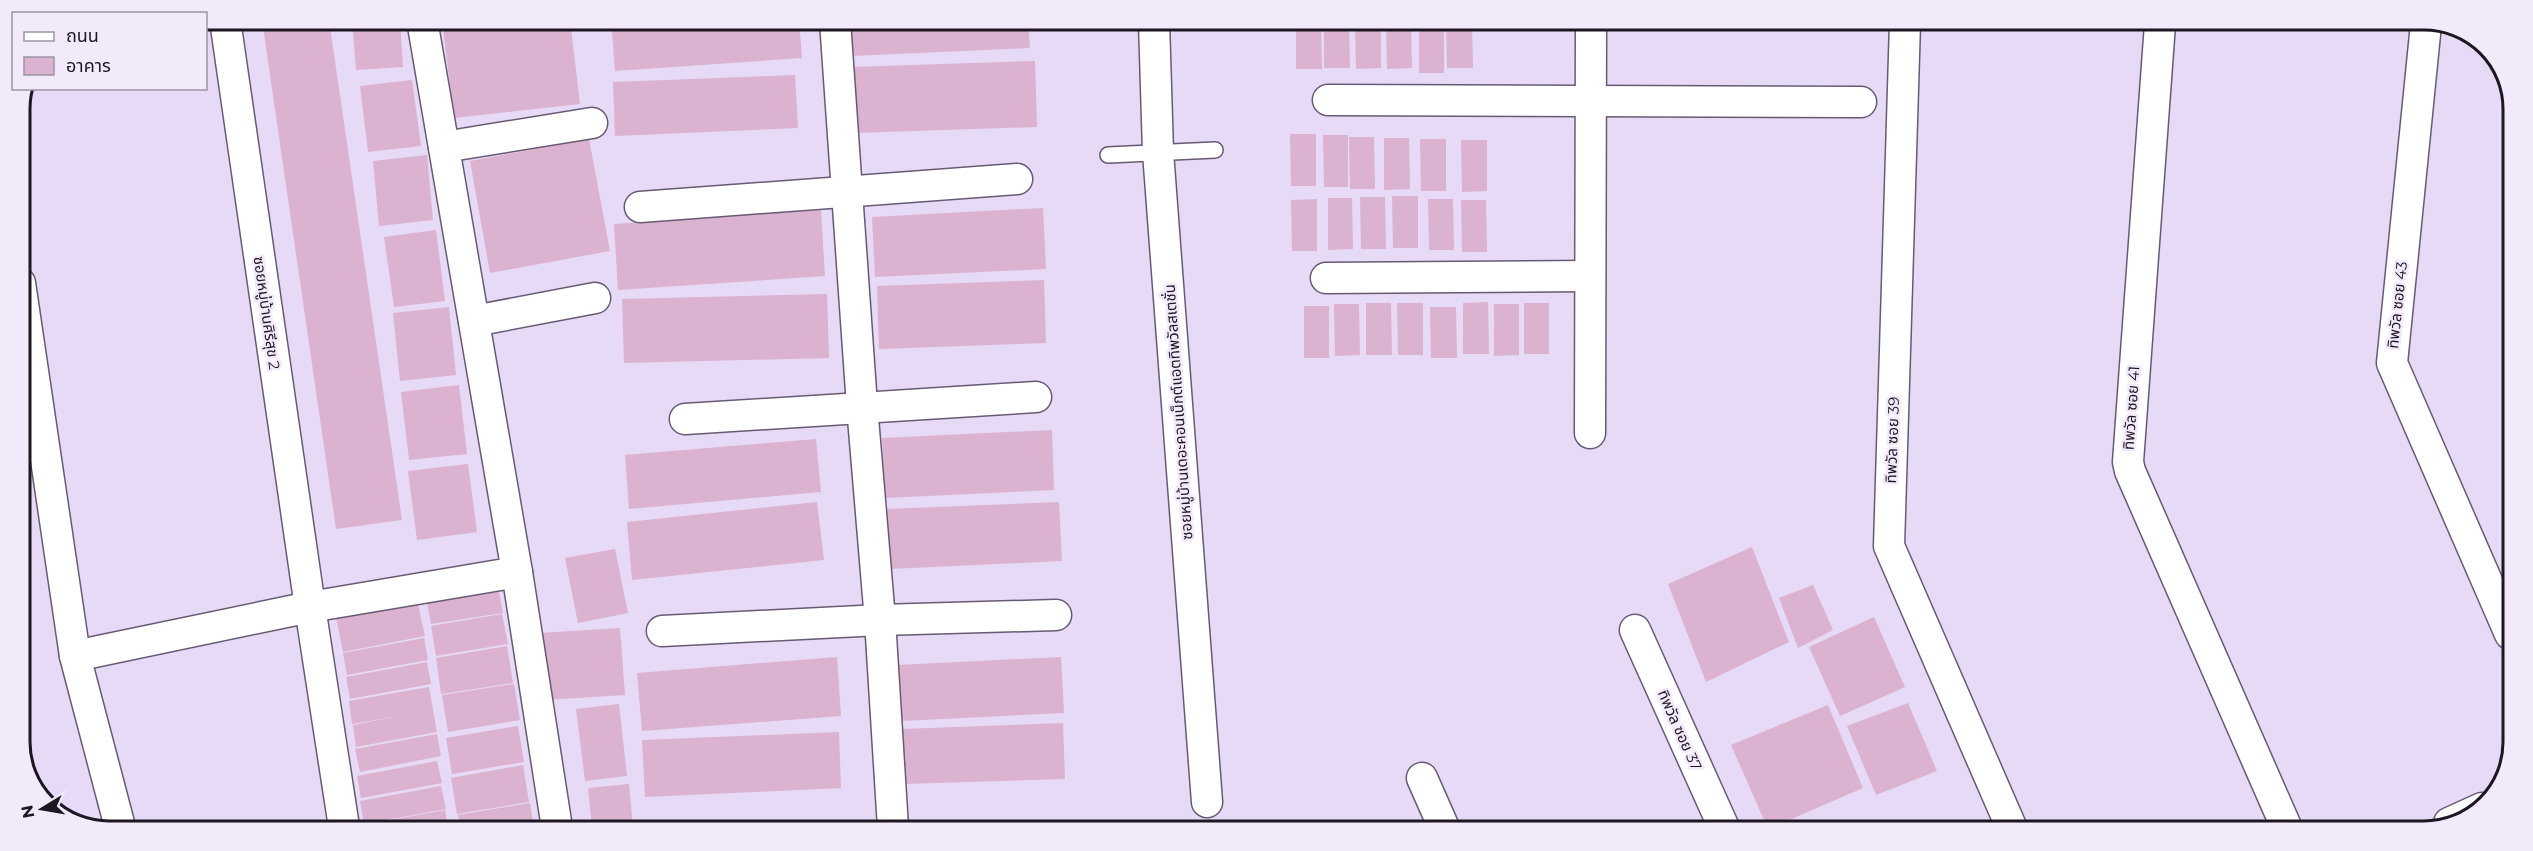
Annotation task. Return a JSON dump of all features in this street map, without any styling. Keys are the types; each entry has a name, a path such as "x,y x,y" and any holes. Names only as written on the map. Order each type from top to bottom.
{"street":[{"name":"ซอยหมู่บ้านศิรีสุข 2","path":"226,30 343,821"},
{"path":"424,30 517,572 556,821"},
{"path":"836,30 862,406 880,620 893,821"},
{"name":"ซอยหมู่บ้านเดอะคอนเน็กต์แอตทิพวัลสเตชั่น","path":"1154,30 1158,152 1207,802"},
{"path":"1590,433 1591,30"},
{"name":"ทิพวัล ซอย 39","path":"1905,30 1889,546 2009,821"},
{"name":"ทิพวัล ซอย 41","path":"2160,30 2128,462 2284,821"},
{"name":"ทิพวัล ซอย 43","path":"2425,30 2392,363 2503,618"},
{"path":"1328,100 1862,102"},
{"path":"444,147 592,123"},
{"path":"640,207 1017,179"},
{"path":"1326,278 1589,276"},
{"path":"474,321 595,298"},
{"path":"30,352 75,656 118,821"},
{"path":"685,419 862,406 1036,397"},
{"path":"75,656 310,607 517,572"},
{"path":"662,631 880,620 1056,615"},
{"name":"ทิพวัล ซอย 37","path":"1635,630 1721,821"},
{"path":"1422,778 1441,821"}],"lane":[{"path":"1108,155 1215,150"}],"building":[{"path":"263,30 330,30 402,520 336,529"},
{"path":"353,30 401,30 403,67 356,70"},
{"path":"443,30 571,30 580,104 454,118"},
{"path":"612,30 800,30 802,58 615,71"},
{"path":"851,30 1029,30 1030,48 852,56"},
{"path":"1296,30 1321,30 1322,69 1296,69"},
{"path":"1324,30 1349,30 1350,68 1324,68"},
{"path":"1355,30 1381,30 1381,68 1356,69"},
{"path":"1386,30 1411,30 1412,68 1387,69"},
{"path":"1419,30 1444,30 1444,73 1419,73"},
{"path":"1446,30 1472,30 1473,68 1447,68"},
{"path":"1035,61 1037,127 854,133 852,67"},
{"path":"795,75 798,128 615,136 613,82"},
{"path":"412,80 421,146 368,152 360,86"},
{"path":"1290,134 1316,134 1316,186 1291,186"},
{"path":"1323,135 1348,135 1348,187 1324,187"},
{"path":"1349,137 1374,137 1375,189 1350,189"},
{"path":"1384,138 1409,138 1410,189 1384,190"},
{"path":"589,139 610,251 490,273 470,161"},
{"path":"1420,139 1446,139 1446,191 1421,191"},
{"path":"1461,140 1487,140 1487,191 1462,192"},
{"path":"427,155 433,220 379,226 373,161"},
{"path":"1392,196 1418,196 1418,248 1393,248"},
{"path":"1360,197 1385,197 1386,249 1361,249"},
{"path":"1328,198 1352,198 1353,249 1328,250"},
{"path":"1317,199 1317,251 1292,251 1291,200"},
{"path":"1428,199 1453,199 1454,250 1429,250"},
{"path":"1461,200 1486,200 1487,252 1462,252"},
{"path":"1043,208 1046,269 875,277 872,217"},
{"path":"821,210 825,276 618,290 614,224"},
{"path":"436,230 445,301 394,307 384,237"},
{"path":"1044,280 1046,343 879,349 877,286"},
{"path":"827,294 829,358 624,363 622,299"},
{"path":"1488,302 1489,354 1463,354 1463,303"},
{"path":"1366,303 1391,303 1392,355 1366,355"},
{"path":"1397,303 1423,303 1423,355 1398,355"},
{"path":"1524,303 1549,303 1549,354 1524,354"},
{"path":"1334,304 1359,304 1360,355 1335,356"},
{"path":"1494,304 1519,304 1519,355 1494,356"},
{"path":"1304,306 1329,306 1329,358 1304,358"},
{"path":"449,307 456,375 400,381 393,313"},
{"path":"1430,307 1456,307 1457,358 1431,358"},
{"path":"459,385 467,454 409,460 401,392"},
{"path":"1052,430 1054,490 885,498 882,438"},
{"path":"816,439 821,492 629,509 625,455"},
{"path":"468,464 477,532 417,540 408,471"},
{"path":"817,502 824,560 632,580 627,522"},
{"path":"1059,502 1062,561 890,569 887,509"},
{"path":"1752,547 1789,642 1706,682 1668,584"},
{"path":"615,549 628,613 578,623 565,558"},
{"path":"496,576 503,613 431,624 424,588"},
{"path":"1813,585 1833,630 1798,648 1779,598"},
{"path":"415,591 425,636 343,652 334,607"},
{"path":"502,614 508,644 436,656 431,626"},
{"path":"1874,617 1905,687 1840,716 1809,647"},
{"path":"620,628 625,695 545,700 540,633"},
{"path":"424,638 428,660 347,675 343,653"},
{"path":"507,646 513,683 441,694 436,658"},
{"path":"837,657 841,716 642,731 637,673"},
{"path":"1061,657 1064,713 901,721 898,665"},
{"path":"427,662 431,684 350,699 346,677"},
{"path":"514,684 520,720 448,732 442,695"},
{"path":"429,687 437,732 356,747 353,725 399,716 352,724 349,701"},
{"path":"1908,703 1937,771 1876,795 1847,726"},
{"path":"619,704 627,776 585,781 576,709"},
{"path":"1828,705 1863,788 1787,821 1764,821 1731,745"},
{"path":"1063,723 1065,779 903,784 901,729"},
{"path":"518,726 524,762 452,774 446,738"},
{"path":"839,732 841,788 645,797 642,740"},
{"path":"437,734 441,756 360,772 355,749"},
{"path":"437,761 442,783 361,798 357,776"},
{"path":"523,765 529,802 457,814 451,778"},
{"path":"629,784 632,821 591,821 588,788"},
{"path":"441,786 446,809 380,821 363,821 360,801"},
{"path":"530,803 533,821 459,821 458,815"},
{"path":"445,810 447,821 385,821"}]}
